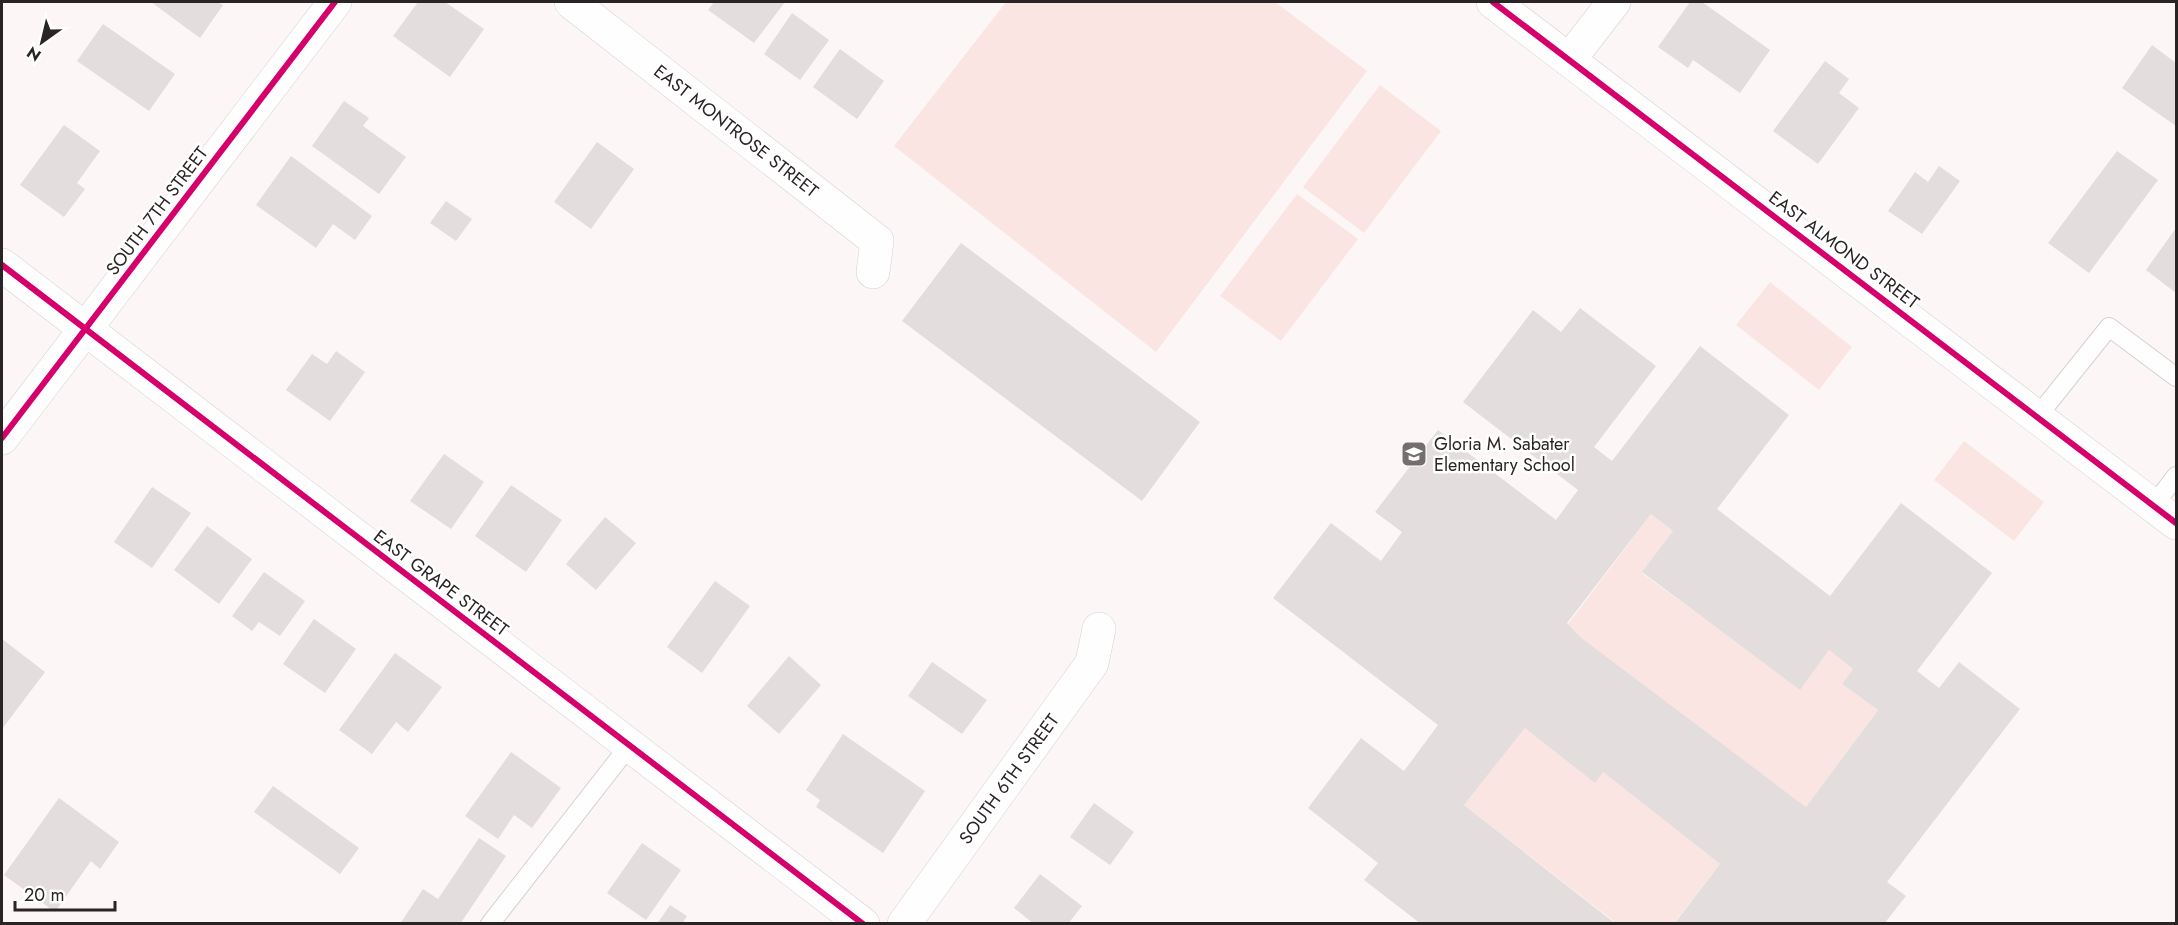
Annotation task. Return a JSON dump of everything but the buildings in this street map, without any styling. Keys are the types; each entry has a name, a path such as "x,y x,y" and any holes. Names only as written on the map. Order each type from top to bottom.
{"street":[{"name":"SOUTH 7TH STREET","path":"2,438 335,2"},
{"name":"EAST MONTROSE STREET","path":"571,2 877,241 873,272"},
{"name":"EAST ALMOND STREET","path":"1493,2 2165,515"},
{"path":"1569,60 1614,2"},
{"name":"EAST GRAPE STREET","path":"2,265 863,924"},
{"name":"SOUTH 6TH STREET","path":"904,924 1092,663 1099,629"}],"lane":[{"path":"2037,417 2109,327 2176,377"},
{"path":"2165,515 2176,476"},
{"path":"490,924 629,746"}],"shaded area":[{"path":"1006,2 1275,2 1367,71 1156,352 894,146"},
{"path":"1380,85 1441,131 1364,233 1303,187"},
{"path":"1297,194 1358,239 1281,341 1220,296"},
{"path":"1770,282 1852,347 1819,390 1736,325"},
{"path":"1964,441 2044,502 2014,541 1934,480"},
{"path":"1651,514 1673,531 1642,573 1800,689 1829,650 1853,669 1842,684 1878,710 1806,807 1565,628"},
{"path":"1525,728 1603,772 1720,864 1674,923 1616,923 1464,805"}],"cycle path":[{"path":"2,438 335,2"},
{"path":"1493,2 2176,523"},
{"path":"2,265 863,924"}],"place":[{"name":"Gloria M. Sabater Elementary School","path":"1414,454"}]}
